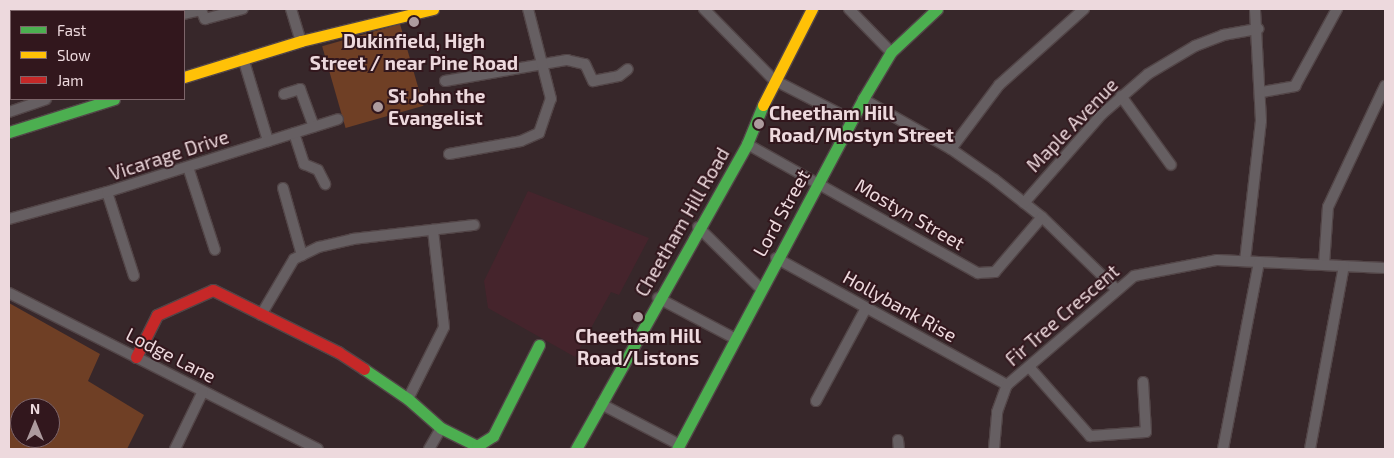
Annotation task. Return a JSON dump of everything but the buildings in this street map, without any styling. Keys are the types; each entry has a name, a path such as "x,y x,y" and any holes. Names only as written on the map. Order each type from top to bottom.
{"street":[{"path":"185,14 201,10 205,19 243,9"},
{"path":"291,9 301,41"},
{"path":"185,77 301,41 433,9"},
{"path":"449,154 521,141 540,133 551,99 528,9"},
{"path":"708,12 720,9"},
{"name":"Cheetham Hill Road","path":"576,449 658,298 747,144 774,80 812,9"},
{"path":"849,9 891,52"},
{"name":"Lord Street","path":"678,447 760,288 863,98 891,52 937,9"},
{"path":"951,148 999,85 1084,9"},
{"path":"1245,261 1262,92 1256,9"},
{"path":"1262,92 1295,86 1337,9"},
{"path":"708,12 774,80 852,120"},
{"name":"Maple Avenue","path":"1024,203 1102,114 1148,74 1195,46 1223,35 1258,29"},
{"path":"243,58 268,142"},
{"path":"445,81 543,64 580,60 585,64 593,81 619,76 628,69"},
{"path":"1324,265 1328,207 1385,86"},
{"path":"284,94 300,89 314,127"},
{"path":"1121,96 1171,165"},
{"path":"863,98 951,148 1024,203 1042,217 1116,289"},
{"path":"9,112 43,100"},
{"path":"9,132 111,100"},
{"name":"Vicarage Drive","path":"9,219 107,192 338,119"},
{"path":"294,133 304,164 318,170 325,184"},
{"name":"Mostyn Street","path":"747,144 819,182 978,273 995,272 1042,217"},
{"path":"188,167 215,250"},
{"path":"283,188 302,255"},
{"path":"107,192 134,276"},
{"path":"261,315 294,259 319,247 353,239 474,225"},
{"path":"698,227 760,288"},
{"path":"408,399 444,327 433,230"},
{"name":"Hollybank Rise","path":"776,258 1007,385"},
{"name":"Fir Tree Crescent","path":"994,449 997,412 1007,385 1030,368 1116,289 1134,276 1217,260 1385,268"},
{"path":"1223,449 1259,262"},
{"path":"1310,449 1344,266"},
{"path":"136,357 157,315 213,290 338,352 408,399 441,428 477,446 492,436 538,345"},
{"name":"Lodge Lane","path":"9,293 318,449"},
{"path":"658,298 734,338"},
{"path":"816,401 866,308"},
{"path":"1030,368 1090,436 1146,432 1143,382"},
{"path":"175,449 204,391"},
{"path":"601,404 678,447"},
{"path":"429,449 441,428"}],"shaded area":[{"path":"400,24 423,106 346,128 322,46"},
{"path":"528,191 649,238 619,295 611,292 575,357 488,308 484,281"},
{"path":"9,303 100,354 88,381 144,415 127,449 9,449"}],"traffic: fast":[{"path":"677,449 863,99 891,52 937,9"},
{"path":"9,132 111,100"},
{"path":"576,449 747,144 763,105"},
{"path":"364,369 408,399 441,428 477,446 493,436 539,345"}],"traffic: slow":[{"path":"185,77 301,41 433,9"},
{"path":"763,105 812,9"}],"traffic: jam":[{"path":"136,357 157,315 213,290 338,352 364,369"}],"place":[{"name":"Dukinfield, High Street / near Pine Road","path":"414,22"},
{"name":"St John the Evangelist","path":"378,107"},
{"name":"Cheetham Hill Road/Mostyn Street","path":"759,124"},
{"name":"Cheetham Hill Road/Listons","path":"638,317"}]}
